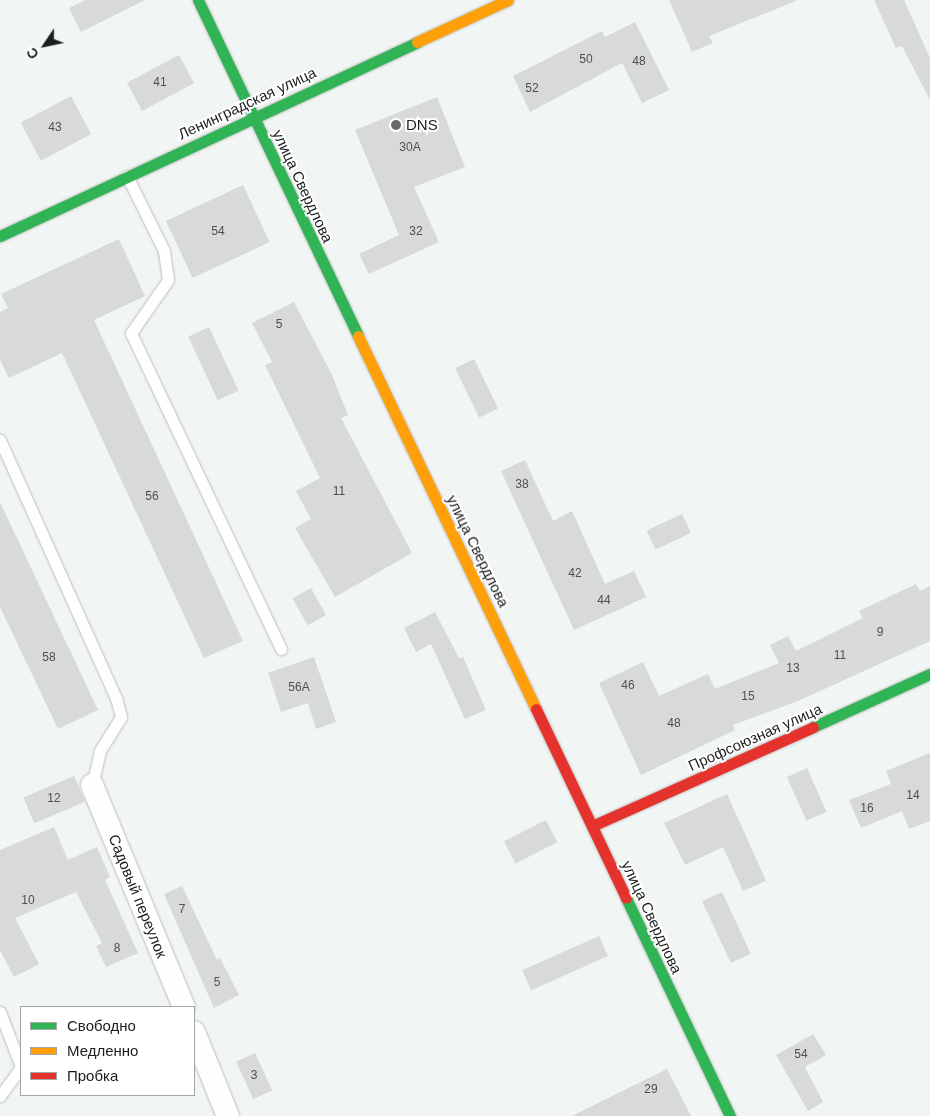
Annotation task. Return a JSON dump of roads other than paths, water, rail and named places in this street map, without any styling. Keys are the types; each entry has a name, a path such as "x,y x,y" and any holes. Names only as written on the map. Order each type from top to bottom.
{"street":[{"name":"улица Свердлова","path":"198,0 730,1116"},
{"name":"Ленинградская улица","path":"0,236 253,116 508,0"},
{"name":"Профсоюзная улица","path":"592,826 930,674"},
{"name":"Садовый переулок","path":"92,785 184,1006"},
{"path":"195,1034 228,1116"}],"lane":[{"path":"127,176 164,250 168,280 131,333 282,649"},
{"path":"0,440 116,698 120,717 100,751 92,785"},
{"path":"0,1012 20,1064"},
{"path":"0,1096 20,1068"}],"place":[{"name":"DNS","path":"396,125"}]}
